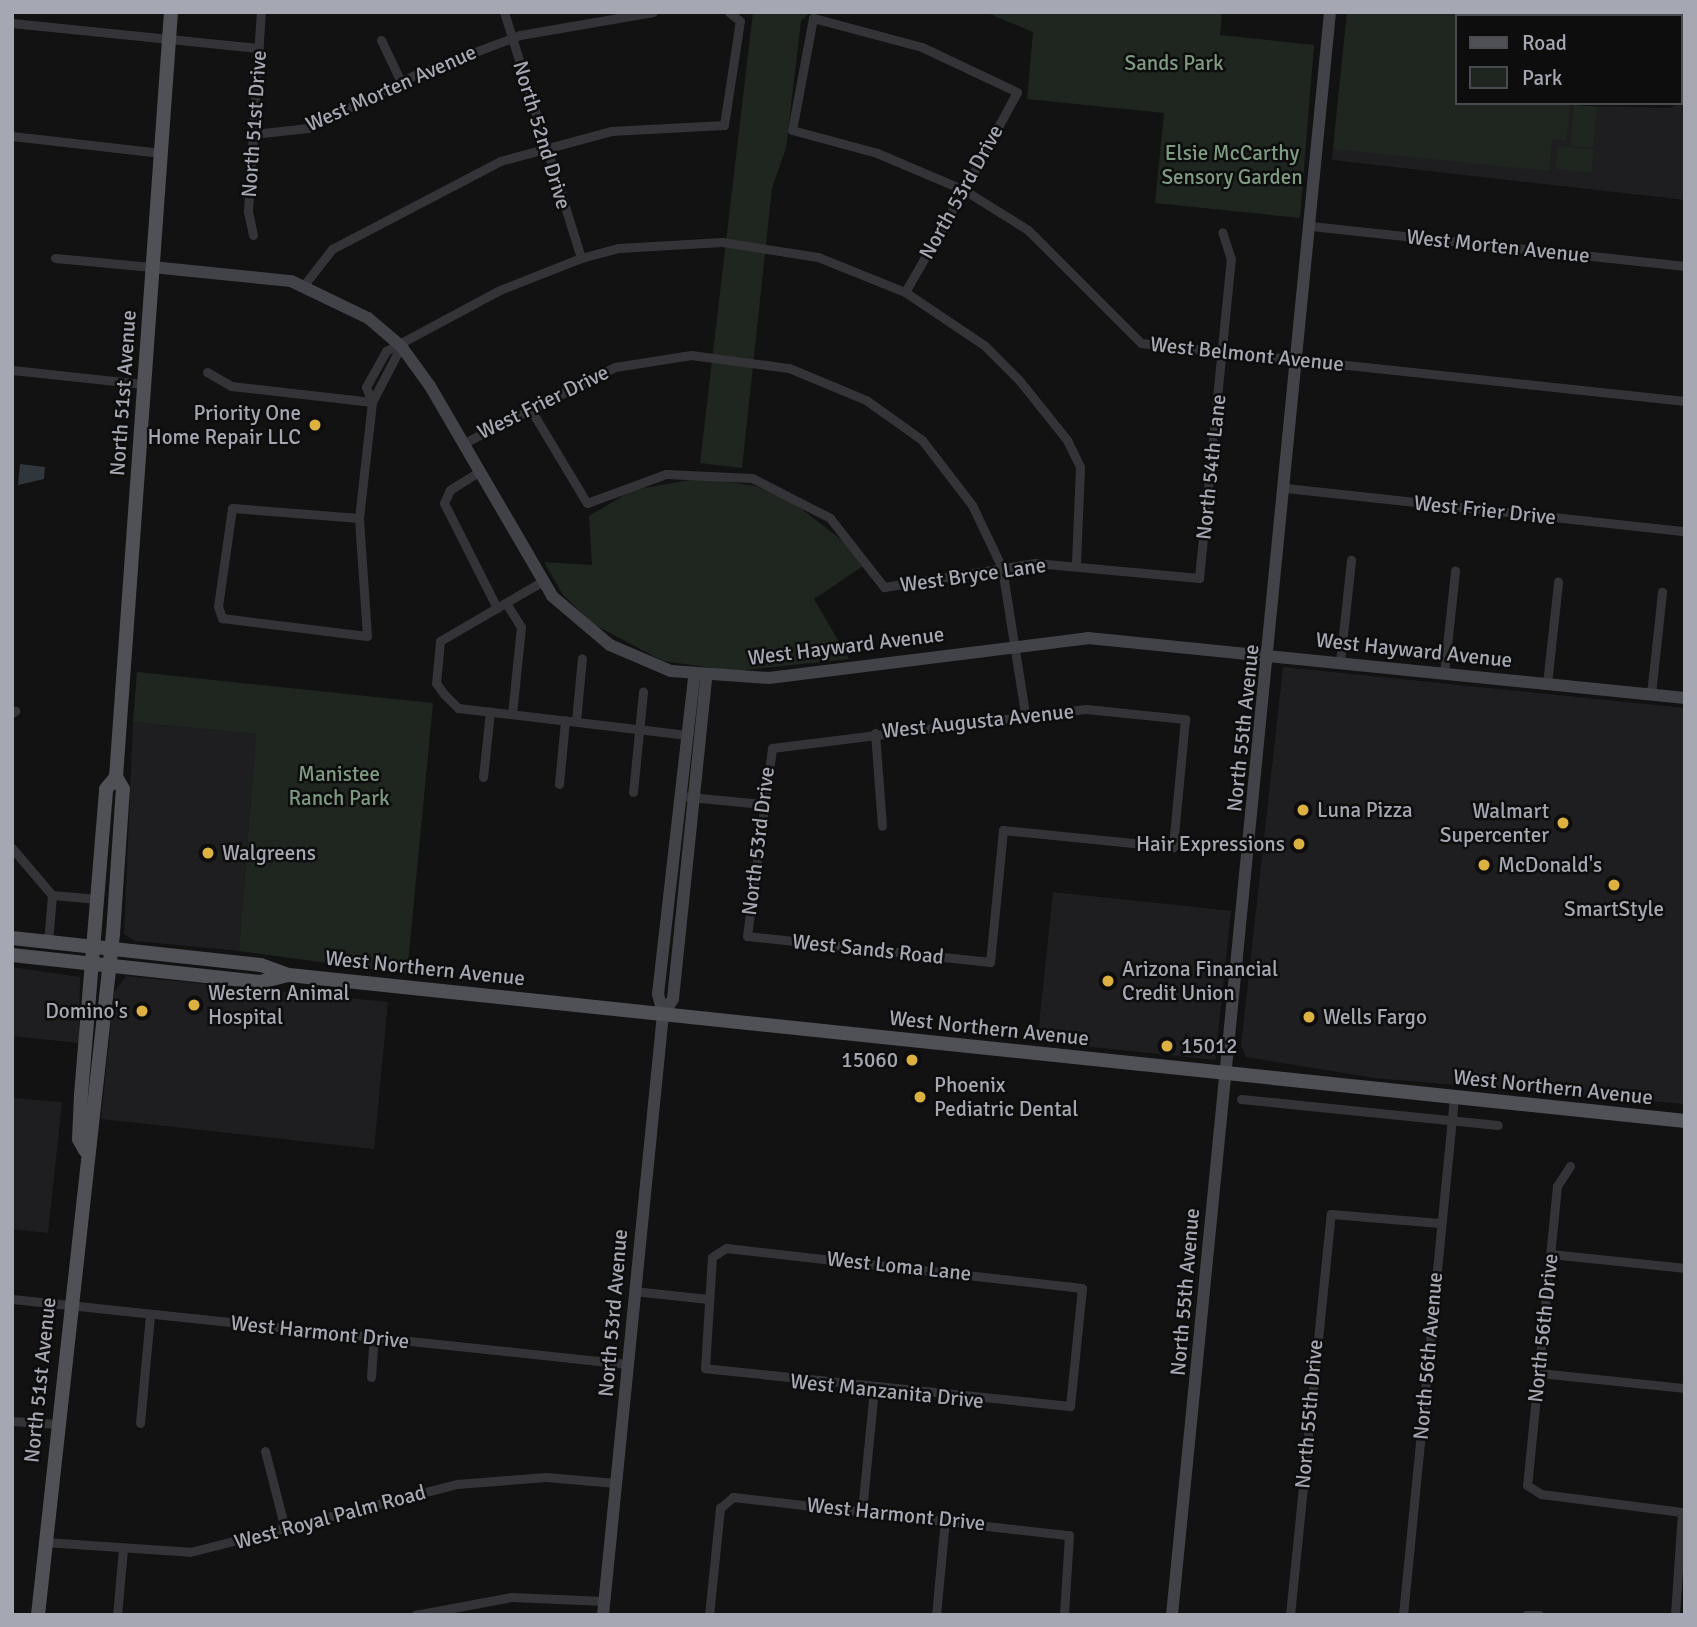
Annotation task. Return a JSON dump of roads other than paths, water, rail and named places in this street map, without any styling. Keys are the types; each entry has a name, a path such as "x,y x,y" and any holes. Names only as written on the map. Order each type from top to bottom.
{"main road":[{"name":"North 51st Avenue","path":"38,1615 85,1150 93,1139 110,966 123,789 116,777 171,12"},
{"name":"North 51st Avenue","path":"85,1150 79,1139 106,789 116,777"},
{"name":"West Northern Avenue","path":"12,938 261,965 289,975 1685,1121"},
{"name":"West Northern Avenue","path":"12,955 260,982 289,975"}],"street":[{"name":"North 51st Drive","path":"253,235 248,211 261,12"},
{"name":"North 52nd Drive","path":"504,12 543,147 581,258"},
{"name":"West Morten Avenue","path":"253,134 308,128 401,82 511,37 653,12"},
{"name":"North 55th Avenue","path":"1172,1615 1224,1073 1270,655 1330,12"},
{"path":"304,285 323,255 474,172 543,147 634,128 724,125 732,13"},
{"name":"North 53rd Drive","path":"792,130 813,18 922,47 1017,92 905,292"},
{"path":"12,23 259,48"},
{"path":"381,40 401,82"},
{"name":"West Belmont Avenue","path":"792,130 877,153 964,190 1028,230 1140,343 1685,401"},
{"path":"12,136 161,152"},
{"name":"West Morten Avenue","path":"1311,226 1685,266"},
{"name":"North 54th Lane","path":"1199,578 1231,259 1222,232"},
{"path":"359,518 232,508 222,618 367,636 359,518 372,402 366,387 375,365 401,346 500,290 581,258 668,243 769,246 831,261 905,292 984,345 1067,440 1083,496 1076,564"},
{"path":"55,258 152,267"},
{"name":"West Hayward Avenue","path":"152,267 304,285 359,313 401,346 464,443 543,581 577,622 610,645 646,664 700,677 786,677 1016,642 1088,638 1685,698"},
{"name":"West Frier Drive","path":"464,443 528,405 615,366 655,359 729,357 789,368 866,400 922,440 972,505 1002,568 1016,642 1025,714"},
{"path":"12,370 144,384"},
{"path":"206,372 231,386 372,402"},
{"name":"West Bryce Lane","path":"528,405 587,503 666,474 728,474 775,487 830,518 884,587 1002,568 1076,564 1199,578"},
{"path":"480,471 450,490 444,503 502,606 521,627 512,714"},
{"name":"West Frier Drive","path":"1286,488 1685,531"},
{"path":"1340,662 1351,560"},
{"path":"1444,673 1455,571"},
{"path":"543,581 440,641 436,683 457,708 687,735"},
{"path":"1547,684 1558,582"},
{"path":"1651,694 1661,592"},
{"path":"576,721 582,659"},
{"name":"North 53rd Avenue","path":"604,1608 663,1014 658,997 666,916 687,735 700,677"},
{"name":"North 53rd Avenue","path":"663,1014 673,999 682,918 694,797 700,677"},
{"path":"634,792 643,691"},
{"name":"West Augusta Avenue","path":"772,748 1025,714 1086,709 1185,719 1173,847 1003,830 990,962"},
{"path":"483,777 490,711"},
{"path":"559,784 565,720"},
{"path":"876,733 882,826"},
{"name":"North 53rd Drive","path":"747,936 762,804 772,748"},
{"path":"680,796 762,804"},
{"path":"12,848 52,895 98,900"},
{"path":"48,942 52,895"},
{"path":"666,916 682,918"},
{"name":"West Sands Road","path":"747,936 990,962"},
{"name":"North 56th Avenue","path":"1403,1615 1454,1098"},
{"name":"West Northern Avenue","path":"1241,1099 1497,1125"},
{"name":"North 56th Drive","path":"1570,1167 1557,1186 1531,1491 1682,1512 1675,1615"},
{"name":"North 55th Drive","path":"1290,1615 1331,1214 1440,1223"},
{"name":"West Loma Lane","path":"708,1299 716,1250 1082,1288 1070,1406"},
{"path":"1550,1254 1685,1268"},
{"path":"634,1291 708,1299"},
{"name":"West Harmont Drive","path":"12,1299 627,1364"},
{"name":"West Manzanita Drive","path":"708,1299 705,1368 874,1390 1070,1406"},
{"path":"140,1423 150,1315"},
{"path":"371,1377 374,1338"},
{"path":"1539,1373 1685,1388"},
{"path":"862,1511 874,1390"},
{"path":"12,1421 57,1424"},
{"path":"265,1451 285,1529"},
{"name":"West Royal Palm Road","path":"45,1542 190,1552 457,1485 546,1477 616,1483"},
{"name":"West Harmont Drive","path":"712,1614 723,1499 945,1519 1069,1535 1064,1615"},
{"path":"936,1615 945,1519"},
{"path":"117,1615 123,1549"},
{"path":"415,1615 511,1597 604,1608"},
{"path":"1526,1615 1539,1615"}],"place":[{"name":"Priority One Home Repair LLC","path":"315,425"},
{"name":"Luna Pizza","path":"1303,810"},
{"name":"Walmart Supercenter","path":"1563,823"},
{"name":"Hair Expressions","path":"1299,844"},
{"name":"Walgreens","path":"208,853"},
{"name":"McDonald's","path":"1484,865"},
{"name":"SmartStyle","path":"1614,885"},
{"name":"Arizona Financial Credit Union","path":"1108,981"},
{"name":"Western Animal Hospital","path":"194,1005"},
{"name":"Domino's","path":"142,1011"},
{"name":"Wells Fargo","path":"1309,1017"},
{"name":"15012","path":"1167,1046"},
{"name":"15060","path":"912,1060"},
{"name":"Phoenix Pediatric Dental","path":"920,1097"}],"park label":[{"name":"Sands Park","path":"1174,63"},
{"name":"Elsie McCarthy Sensory Garden","path":"1232,165"},
{"name":"Manistee Ranch Park","path":"339,786"}]}
